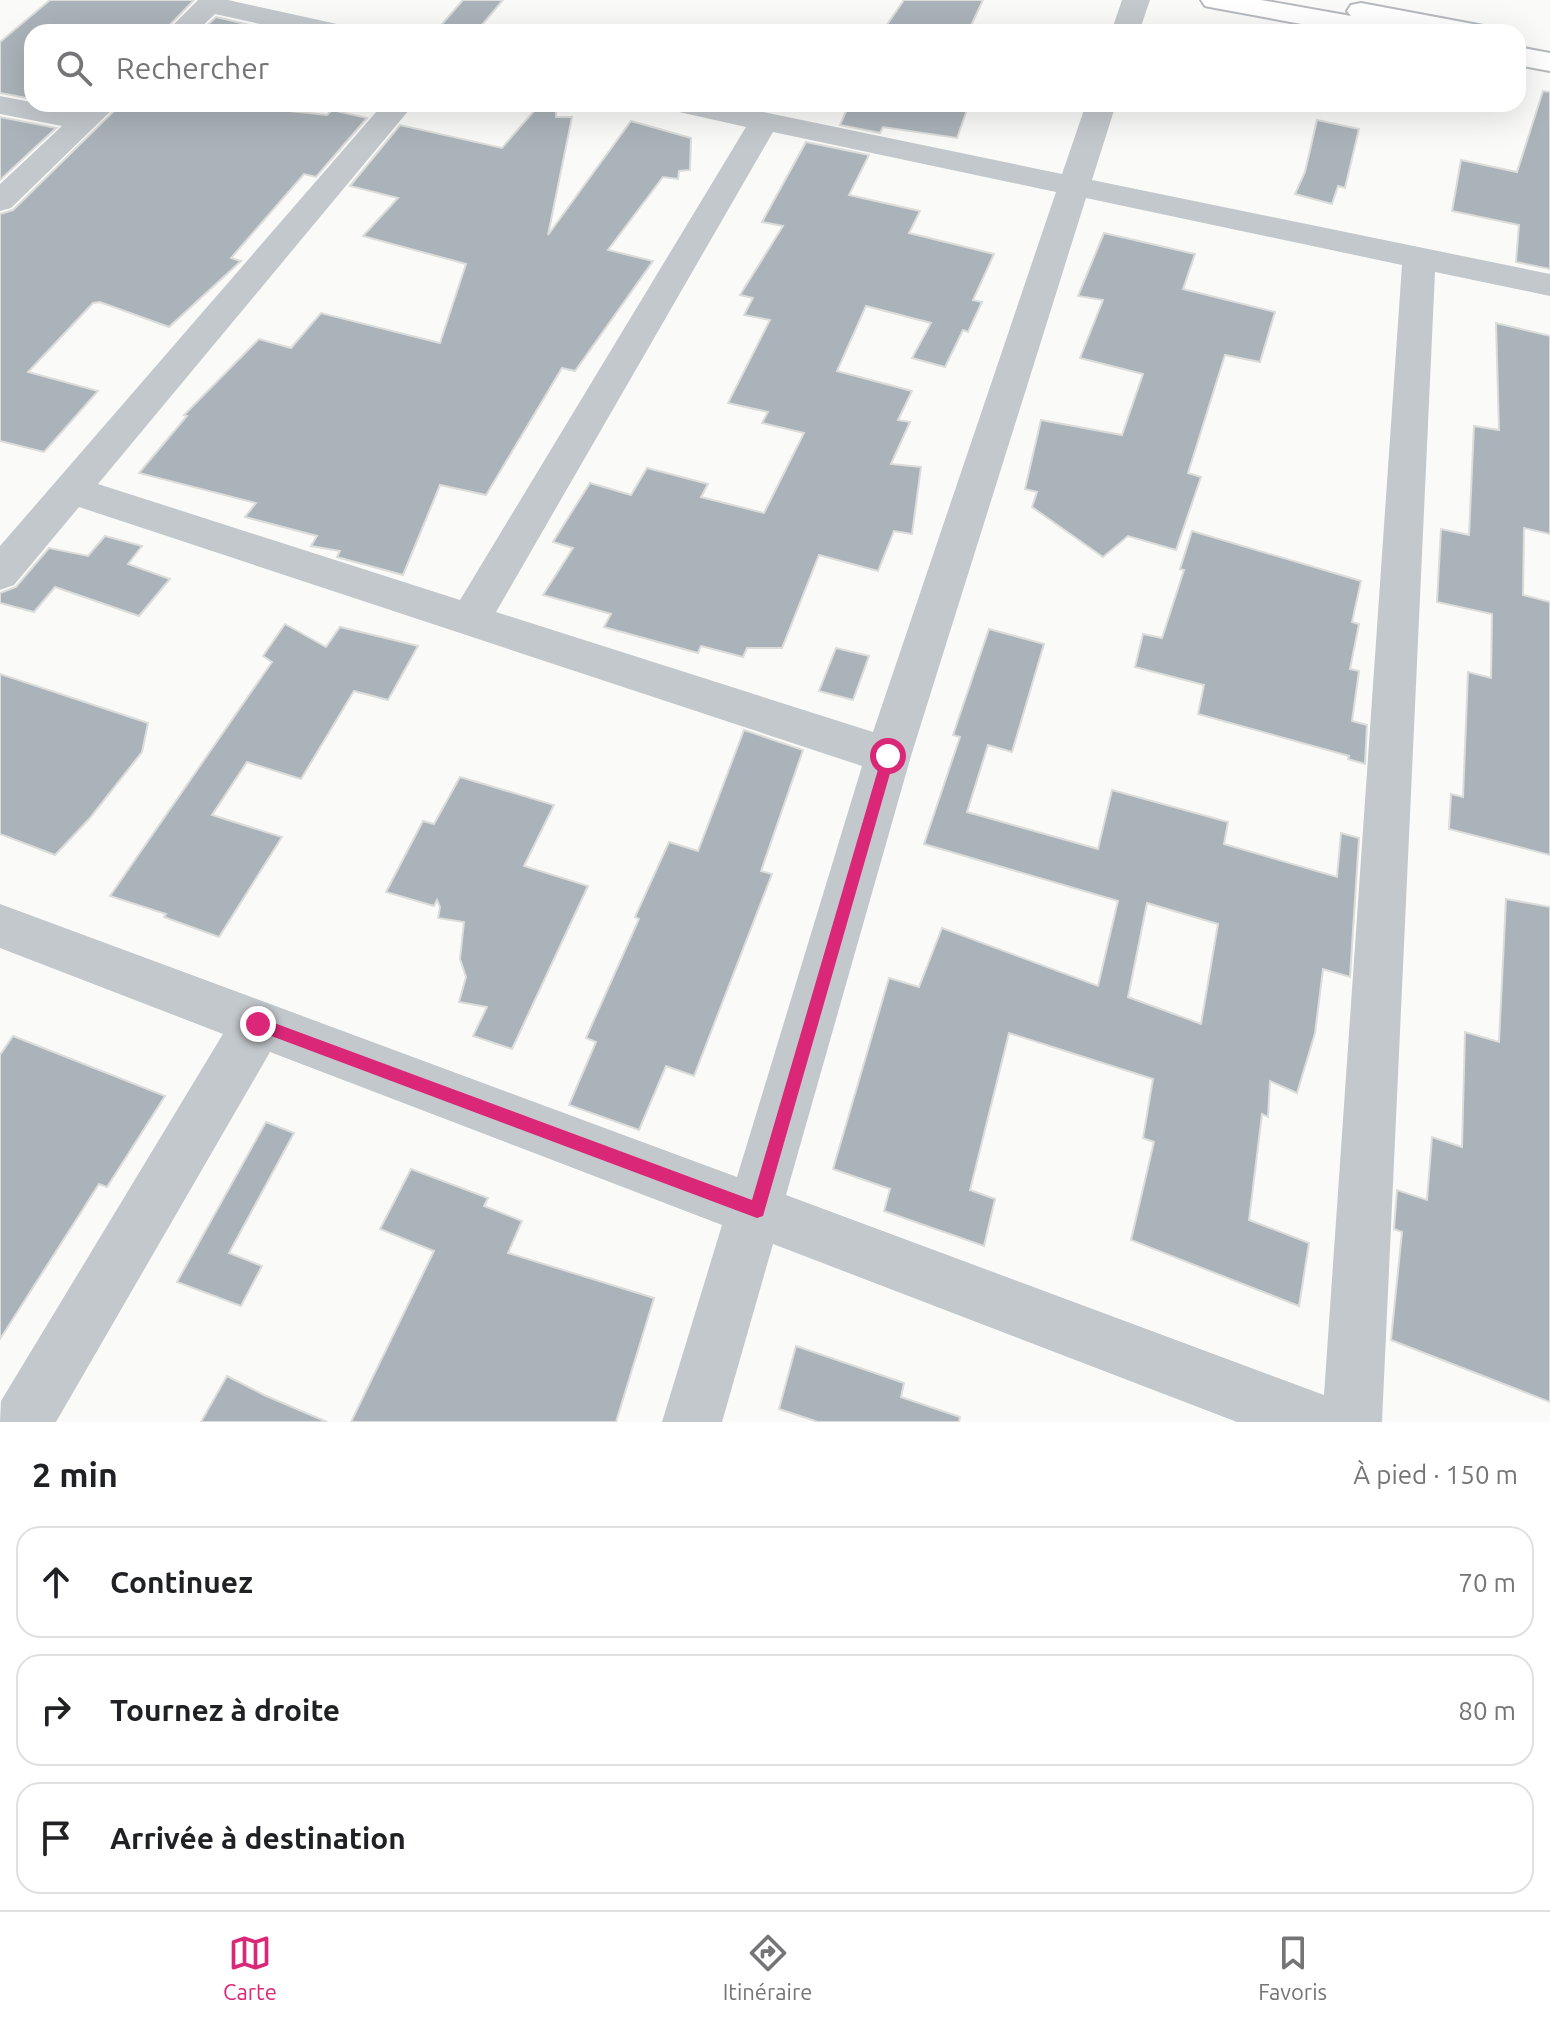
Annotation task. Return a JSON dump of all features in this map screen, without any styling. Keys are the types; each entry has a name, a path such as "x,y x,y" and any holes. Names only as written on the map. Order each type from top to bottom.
{"main road":[{"path":"1215,0 1348,24"},
{"path":"1299,0 1430,24"},
{"path":"1526,42 1550,46"},
{"path":"1526,58 1550,62"}],"street":[{"path":"1128,24 1136,0"},
{"path":"189,24 211,3 302,24"},
{"path":"0,105 24,107"},
{"path":"0,574 392,112"},
{"path":"720,112 1550,285"},
{"path":"692,1422 757,1210 888,756 1098,112"},
{"path":"0,201 94,113"},
{"path":"470,620 764,121"},
{"path":"1352,1422 1419,258"},
{"path":"71,490 888,756"},
{"path":"0,926 1316,1422"},
{"path":"22,1422 258,1024"}],"building":[{"path":"50,0 194,0 171,24 24,24 24,98 0,93 0,42"},
{"path":"463,0 503,0 483,24 442,24"},
{"path":"904,0 983,0 972,24 888,24"},
{"path":"216,17 246,24 209,24"},
{"path":"1543,91 1550,92 1550,269 1516,262 1519,225 1452,211 1461,160 1517,172"},
{"path":"113,112 299,112 327,115 341,112 367,118 316,177 304,174 231,258 241,261 169,327 100,302 93,303 28,372 98,391 44,452 0,441 0,214 13,210"},
{"path":"533,112 556,112 556,117 572,117 548,235 631,121 691,138 690,170 679,171 678,179 663,177 608,250 653,261 575,371 562,368 486,495 440,485 403,575 337,557 340,551 311,546 317,536 245,517 256,503 139,473 187,416 184,415 259,339 291,348 321,313 440,343 466,264 363,236 398,198 350,186 400,125 502,148"},
{"path":"846,112 966,112 957,138 883,127 880,133 840,125"},
{"path":"0,117 56,128 0,180"},
{"path":"1317,120 1359,129 1345,188 1338,186 1332,204 1295,194 1305,172"},
{"path":"806,142 869,155 849,195 920,211 909,233 994,254 973,300 982,302 968,332 963,330 945,367 912,358 931,323 866,306 837,371 912,391 898,420 910,422 891,464 921,467 912,534 894,531 878,571 819,555 782,648 747,648 743,657 701,646 698,653 604,627 611,614 543,595 573,548 553,542 590,483 631,495 647,468 708,484 701,497 764,513 804,433 762,423 768,412 728,403 770,320 744,315 753,298 740,295 783,226 762,222"},
{"path":"1104,233 1195,254 1183,289 1275,312 1260,362 1225,355 1188,473 1201,477 1176,550 1128,536 1103,557 1032,507 1037,492 1025,489 1041,420 1122,435 1143,374 1080,358 1103,300 1078,296"},
{"path":"1496,323 1550,336 1550,534 1524,528 1523,595 1550,602 1550,855 1449,829 1451,794 1463,797 1468,672 1491,678 1492,614 1437,602 1441,529 1469,535 1474,426 1499,430"},
{"path":"1192,531 1361,581 1352,622 1359,624 1350,669 1359,671 1352,721 1367,725 1365,764 1348,759 1349,756 1198,714 1204,685 1135,667 1143,634 1162,638 1184,570 1180,569"},
{"path":"105,536 142,546 128,564 170,579 139,616 55,587 34,612 0,603 0,593 16,587 49,548 88,556"},
{"path":"285,624 326,647 340,627 418,646 388,700 354,691 301,779 247,762 212,815 282,837 219,937 164,917 166,914 110,896 272,662 263,656"},
{"path":"989,629 1044,644 1012,752 988,745 967,812 1098,849 1112,790 1228,822 1224,844 1337,877 1341,833 1359,838 1350,977 1323,969 1315,1033 1297,1093 1270,1081 1268,1117 1262,1114 1249,1220 1309,1243 1299,1306 1131,1240 1154,1142 1143,1138 1153,1079 1009,1033 970,1190 995,1199 984,1246 884,1211 890,1189 833,1169 889,978 919,987 942,928 1098,986 1118,901 924,844 960,737 953,735","holes":["1147,903 1218,924 1201,1024 1128,997"]},
{"path":"836,648 869,656 853,700 819,691"},
{"path":"0,674 148,723 142,752 89,819 55,855 0,834"},
{"path":"744,730 803,750 761,871 772,874 694,1076 666,1066 639,1130 569,1105 596,1042 586,1038 639,919 635,917 669,842 698,851"},
{"path":"460,777 554,805 524,866 588,886 512,1049 473,1036 487,1007 459,1002 466,977 460,959 464,922 438,918 440,907 437,900 434,906 386,892 423,821 434,824"},
{"path":"1506,899 1550,907 1550,1402 1391,1340 1402,1232 1394,1229 1397,1190 1427,1200 1432,1137 1462,1147 1465,1032 1499,1042"},
{"path":"13,1036 165,1096 107,1187 99,1184 0,1339 0,1055"},
{"path":"266,1122 294,1133 229,1253 262,1266 241,1306 177,1282"},
{"path":"411,1169 488,1198 484,1206 522,1221 508,1253 654,1298 616,1422 351,1422 434,1251 380,1229"},
{"path":"796,1346 904,1383 901,1397 960,1417 959,1422 818,1422 779,1409"},
{"path":"227,1376 264,1395 327,1422 201,1422"}],"route":[{"path":"258,1024 757,1210 888,756"}]}
